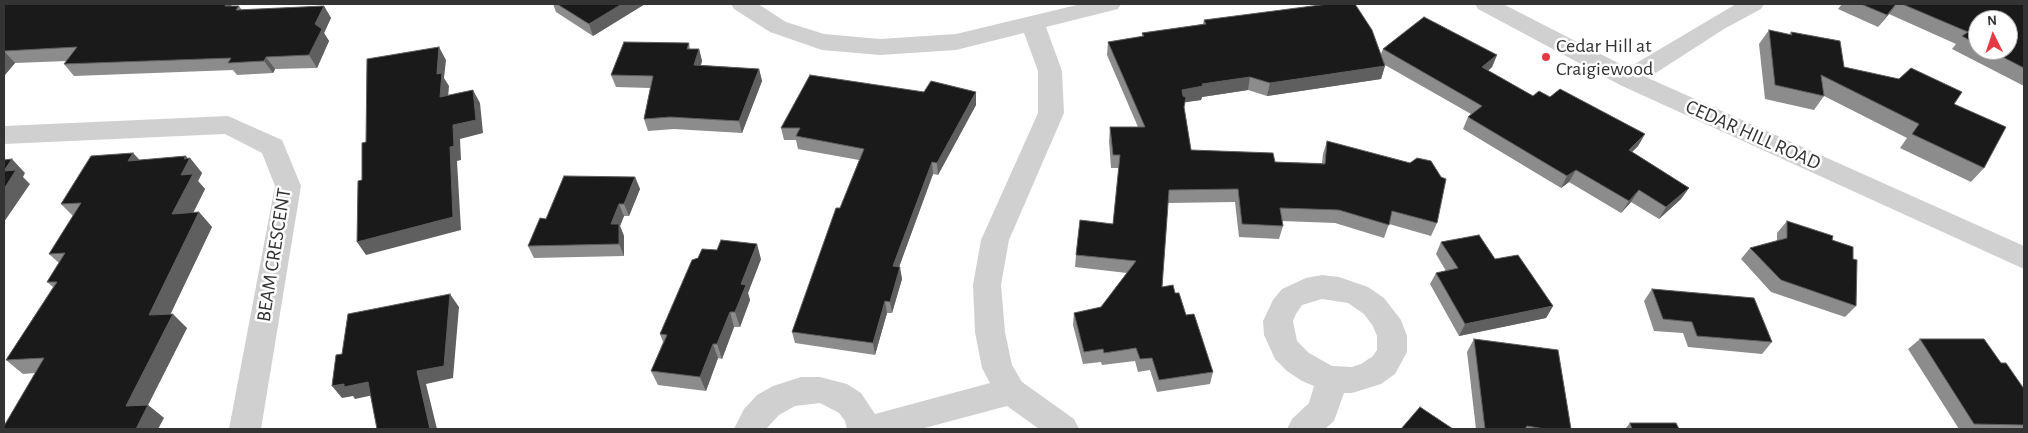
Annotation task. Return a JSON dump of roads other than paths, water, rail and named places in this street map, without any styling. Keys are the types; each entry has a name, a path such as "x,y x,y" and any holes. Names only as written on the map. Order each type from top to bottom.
{"street":[{"path":"742,4 778,27 822,42 880,47 956,42 1110,4"},
{"name":"CEDAR HILL ROAD","path":"1486,4 1629,78 2024,258"},
{"path":"1629,78 1716,24 1753,4"},
{"path":"1034,24 1050,71 1051,113 995,240 987,285 990,332 997,368 1011,390 1063,429"},
{"name":"BEAM CRESCENT","path":"4,134 228,125 273,147 288,186 245,429"},
{"path":"1303,429 1323,411 1332,379"},
{"path":"750,429 755,419 768,405 784,396 801,390 820,390 836,394 850,403 860,416 863,429"},
{"path":"871,429 1011,390"}],"place":[{"name":"Cedar Hill at Craigiewood","path":"1546,57"}]}
